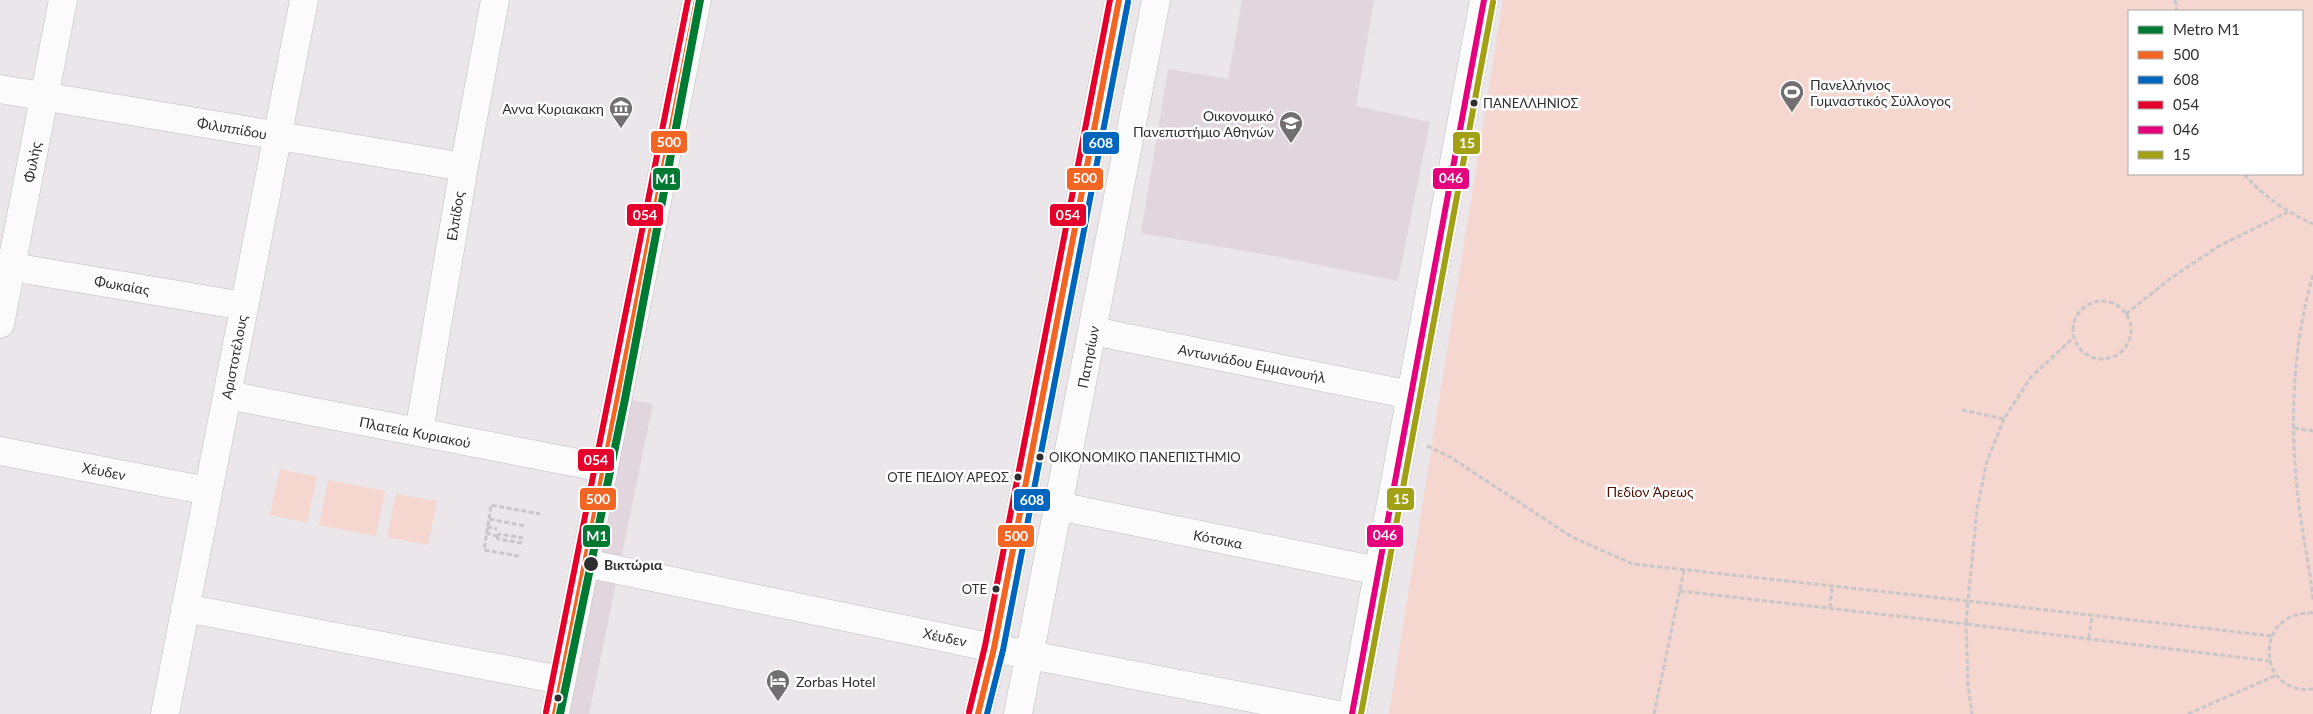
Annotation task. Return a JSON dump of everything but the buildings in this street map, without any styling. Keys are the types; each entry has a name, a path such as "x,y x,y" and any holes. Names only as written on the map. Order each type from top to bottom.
{"street":[{"name":"Φυλής","path":"0,324 6,265 45,96 63,0"},
{"name":"Αριστοτέλους","path":"164,714 304,0"},
{"name":"Ελπίδος","path":"419,432 464,166 495,0"},
{"path":"555,714 697,0"},
{"path":"978,714 994,648 1119,0"},
{"name":"Πατησίων","path":"1018,714 1156,0"},
{"path":"1352,714 1411,395 1477,1"},
{"name":"Φιλιππίδου","path":"0,89 464,166"},
{"name":"Φωκαίας","path":"6,265 244,306"},
{"name":"Αντωνιάδου Εμμανουήλ","path":"1093,331 1411,395"},
{"name":"Πλατεία Κυριακού","path":"227,395 604,468"},
{"name":"Χέυδεν","path":"0,451 208,491"},
{"name":"Κότσικα","path":"1058,506 1378,571"},
{"name":"Χέυδεν","path":"585,563 994,648 1334,714"},
{"path":"185,608 561,680"}],"path":[{"path":"2245,175 2270,200 2288,212 2313,224"},
{"path":"2126,314 2171,278 2219,246 2288,212"},
{"path":"2313,275 2302,314 2297,348 2294,428 2300,511 2313,600"},
{"path":"2104,301 2114,304 2126,314 2131,333 2124,350 2116,356 2098,360 2081,352 2073,338 2072,326 2075,317 2088,304 2104,301"},
{"path":"1972,714 1968,685 1966,624 1977,508 1987,460 2004,419 2031,377 2073,338"},
{"path":"1962,410 2004,419"},
{"path":"2294,428 2313,431"},
{"path":"1403,435 1450,457 1572,537 1633,564 2272,636"},
{"path":"519,556 484,550 491,505 540,514"},
{"path":"489,519 525,526"},
{"path":"487,527 498,529"},
{"path":"486,534 523,538"},
{"path":"498,536 498,539 522,543"},
{"path":"1654,714 1684,570"},
{"path":"1830,608 1832,586"},
{"path":"1680,591 2090,638 2270,661"},
{"path":"2313,614 2297,614 2288,618 2275,628 2268,648 2270,661 2277,675 2294,687 2313,689"},
{"path":"2090,638 2092,615"},
{"path":"2188,714 2277,675"}],"shaded area":[{"name":"Οικονομικό Πανεπιστήμιο Αθηνών","path":"1242,0 1374,0 1356,106 1430,122 1398,281 1279,257 1141,233 1168,69 1228,79"},
{"path":"609,396 653,404 589,714 543,714"}],"green space":[{"name":"Πεδίον Άρεως","path":"1503,0 2313,0 2313,714 1389,714"},
{"path":"280,469 317,477 307,523 270,515"},
{"path":"328,480 385,491 376,536 319,525"},
{"path":"396,494 437,501 428,545 387,537"}],"metro line":[{"name":"Μ1","path":"560,714 625,399 700,0"}],"transit line":[{"name":"054","path":"546,712 688,0"},
{"name":"500","path":"555,714 697,0"},
{"name":"054","path":"969,712 985,646 1110,0"},
{"name":"500","path":"978,714 994,648 1119,0"},
{"name":"046","path":"1352,714 1484,0"},
{"name":"608","path":"987,714 1003,650 1128,2"},
{"name":"15","path":"1361,714 1493,2"}],"place":[{"name":"ΠΑΝΕΛΛΗΝΙΟΣ","path":"1474,103"},
{"name":"Πανελλήνιος Γυμναστικός Σύλλογος","path":"1792,113"},
{"name":"Αννα Κυριακακη","path":"621,129"},
{"name":"Οικονομικό Πανεπιστήμιο Αθηνών","path":"1291,144"},
{"name":"ΟΙΚΟΝΟΜΙΚΟ ΠΑΝΕΠΙΣΤΗΜΙΟ","path":"1040,457"},
{"name":"ΟΤΕ ΠΕΔΙΟΥ ΑΡΕΩΣ","path":"1018,477"},
{"name":"Βικτώρια","path":"591,564"},
{"name":"ΟΤΕ","path":"996,589"},
{"name":"Zorbas Hotel","path":"778,702"}]}
